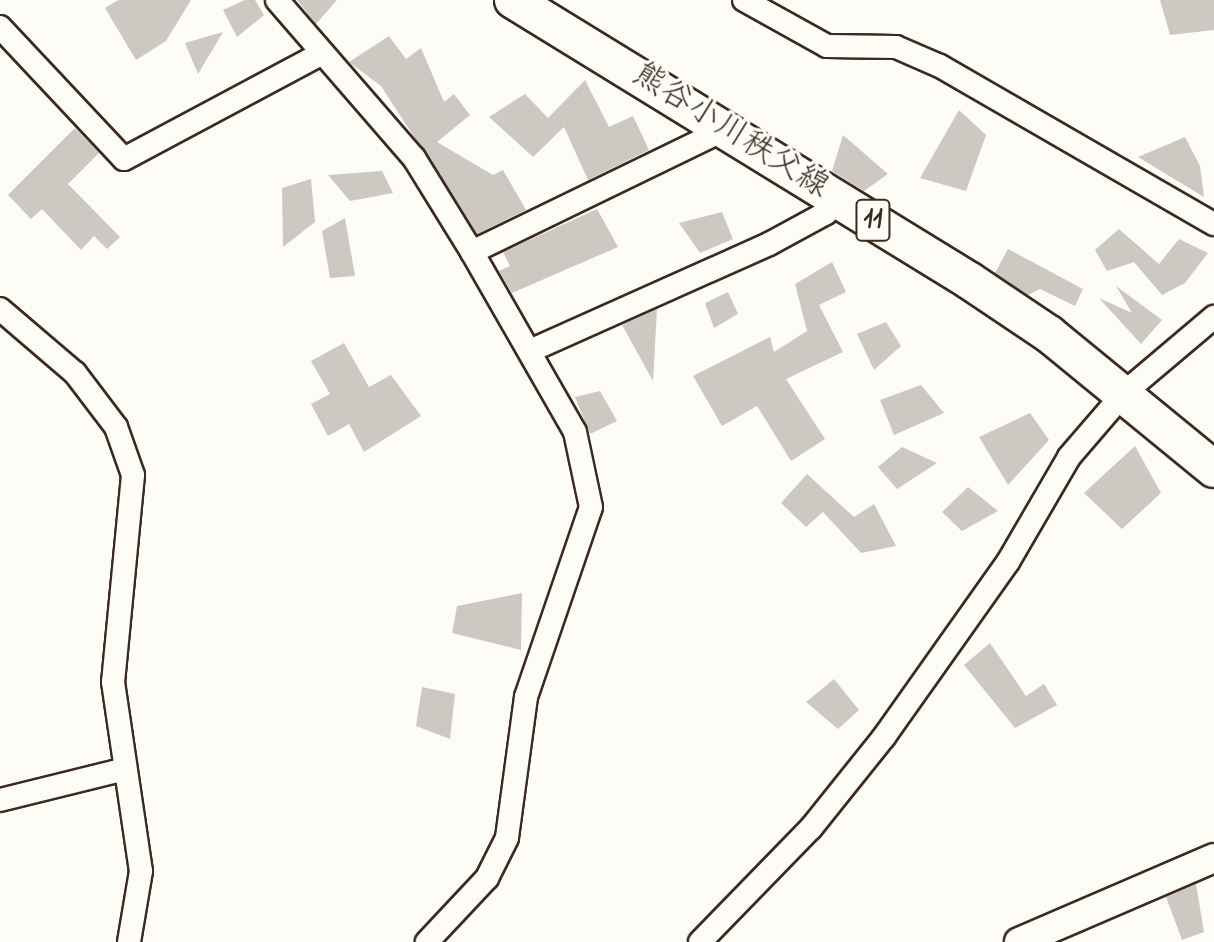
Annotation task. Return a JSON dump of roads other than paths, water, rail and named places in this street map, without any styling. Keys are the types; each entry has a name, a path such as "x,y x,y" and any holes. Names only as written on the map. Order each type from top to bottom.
{"main road":[{"name":"熊谷小川秩父線","path":"513,0 727,128 1049,334 1214,469"}],"street":[{"path":"277,0 414,158 532,350 575,432 591,507 526,697 507,838 487,878 427,942"},
{"path":"744,0 827,46 896,47 940,66 1214,224"},
{"path":"0,27 124,159 321,54"},
{"path":"472,252 727,128"},
{"path":"532,350 769,244 826,213 837,198"},
{"path":"0,309 75,373 116,427 133,475 113,682 121,770 141,871 129,942"},
{"path":"700,942 811,828 884,737 1008,562 1069,457 1124,393 1214,317"},
{"path":"0,800 121,770"},
{"path":"1019,942 1214,858"}]}
